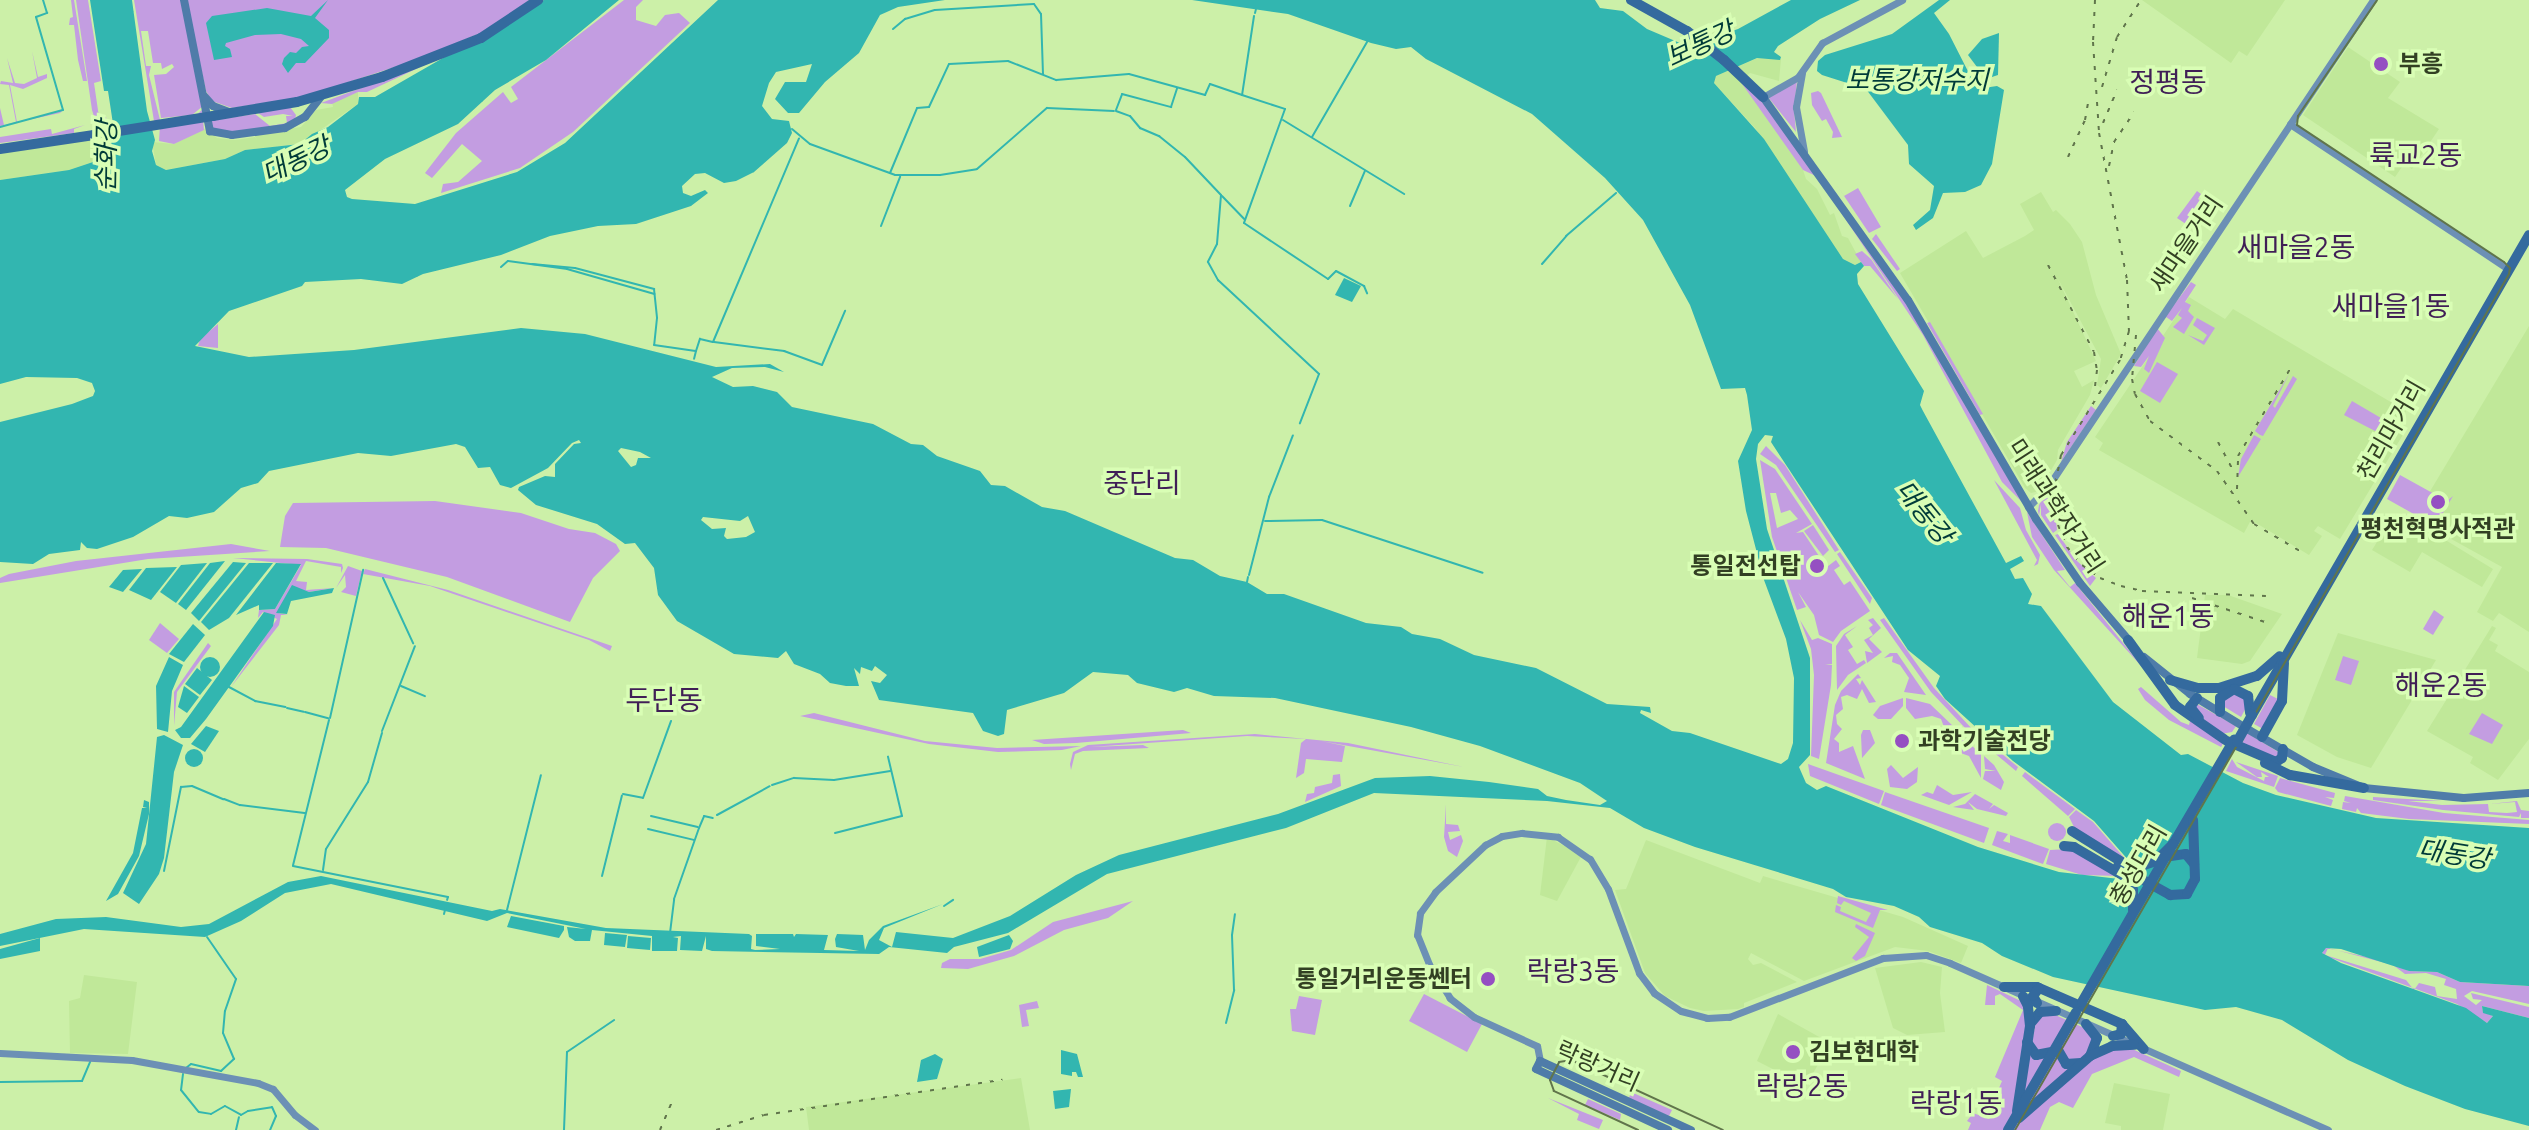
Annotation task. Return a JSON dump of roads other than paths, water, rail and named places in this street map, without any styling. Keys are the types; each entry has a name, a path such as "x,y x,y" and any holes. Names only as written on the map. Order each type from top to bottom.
{"highway":[{"path":"0,149 280,106 322,95 481,38 538,0"},
{"path":"1631,0 1687,31 1763,97"},
{"name":"천리마거리","path":"2251,714 2529,235"},
{"path":"2128,640 2175,705 2211,733 2290,775 2364,788"},
{"path":"2170,680 2204,689 2233,685 2260,674 2290,646"},
{"path":"2262,737 2281,706 2283,668 2290,646"},
{"name":"천리마거리","path":"2251,714 2290,646"},
{"path":"2220,712 2220,698 2234,689 2248,696 2251,714 2232,744"},
{"path":"2264,695 2276,695 2281,706"},
{"path":"2197,698 2190,705 2191,711 2232,744"},
{"name":"충성다리","path":"2080,1008 2193,820 2232,744"},
{"name":"충성다리","path":"2080,1008 2232,744"},
{"path":"2246,752 2276,762 2282,758 2283,749"},
{"path":"2069,839 2173,896 2184,895 2193,888 2193,820"},
{"path":"2088,850 2137,866 2156,861 2173,844"},
{"path":"2088,850 2130,882 2135,900 2130,919"},
{"path":"2171,856 2186,854 2195,867"},
{"path":"2004,987 2039,988 2122,1024 2139,1047"},
{"path":"2037,1003 2033,994 2039,988"},
{"path":"2017,1117 2029,1048 2028,1006 2023,996"},
{"path":"2010,1130 2080,1008"},
{"path":"2030,1026 2040,1012 2056,1011"},
{"path":"2017,1117 2078,1064 2097,1038 2086,1024"},
{"path":"2113,1036 2121,1034 2122,1024"},
{"path":"2078,1064 2112,1046 2139,1047"},
{"path":"2029,1048 2042,1056 2055,1051"},
{"path":"2055,1051 2078,1064"}],"main road":[{"path":"184,0 208,128 215,134 245,134 296,124 322,95"},
{"path":"1805,154 1796,107 1804,69 1810,58 1834,35 1902,0"},
{"name":"새마을거리","path":"2028,507 2047,488 2373,0"},
{"path":"1763,97 1804,69"},
{"path":"202,90 213,106 238,113"},
{"name":"미래과학자거리","path":"1763,97 1908,300 2028,507 2080,583 2128,640 2170,680 2283,749 2364,788 2464,798 2529,793"},
{"path":"280,106 295,111 296,124"},
{"path":"2290,124 2508,269"},
{"path":"1540,1061 1537,1046 1499,1029 1456,1004 1429,964 1417,935 1418,921 1435,892 1485,845 1502,836 1538,832 1568,841 1590,859 1608,889 1639,973 1654,993 1681,1011 1707,1018 1729,1017 1897,955 1933,957 2328,1130"},
{"path":"1429,964 1431,980"},
{"path":"0,1053 132,1060 258,1083 280,1095 295,1115 315,1130"},
{"name":"락랑거리","path":"1668,1130 1536,1069 1540,1061 1691,1130"}],"water":[{"path":"90,0 132,0 147,111 155,140 152,151 156,165 166,170 225,159 245,150 300,144 358,104 359,97 375,97 544,0 619,0 546,60 495,90 458,124 385,159 345,190 347,197 352,199 415,204 517,172 565,143 718,0 945,0 898,7 880,15 859,53 825,82 799,113 788,113 775,99 785,82 806,82 812,64 776,72 762,106 772,119 789,121 792,133 787,143 754,172 736,181 724,183 705,173 695,174 682,186 683,193 691,196 705,190 708,193 691,206 636,224 598,226 550,236 501,255 423,274 402,284 361,279 305,282 302,286 229,311 195,346 249,357 354,350 521,328 585,334 716,367 770,364 784,372 765,367 732,368 712,377 733,387 753,386 777,392 792,407 873,424 911,444 923,445 937,456 980,471 991,485 1005,486 1042,507 1065,511 1175,558 1193,560 1220,576 1247,582 1267,594 1284,594 1366,623 1401,627 1412,634 1440,639 1474,655 1536,668 1607,704 1650,707 1651,713 1641,710 1640,713 1672,731 1690,733 1781,764 1788,759 1793,743 1794,678 1786,639 1764,580 1746,511 1738,461 1752,430 1747,395 1745,388 1721,389 1690,305 1643,220 1605,178 1532,114 1426,59 1411,47 1396,49 1371,43 1288,14 1192,0 1595,0 1600,8 1623,11 1647,29 1687,46 1738,29 1791,0 1860,0 1820,19 1778,46 1774,52 1781,57 1780,60 1757,58 1716,76 1714,83 1764,139 1843,259 1855,265 1861,262 1864,266 1857,274 1858,284 1924,391 1920,405 1923,411 2006,563 2021,556 2024,561 2010,569 2015,579 2023,578 2032,594 2028,604 2041,606 2113,702 2181,755 2188,754 2243,783 2276,795 2376,818 2529,828 2529,986 2460,982 2437,972 2409,971 2341,949 2326,948 2322,953 2341,963 2466,1008 2487,1023 2493,1016 2483,1013 2482,1006 2529,1018 2529,1126 2465,1109 2405,1086 2348,1060 2282,1020 2236,1007 2205,1010 2053,977 2002,956 1982,943 1930,927 1919,917 1894,906 1846,897 1833,889 1695,847 1644,828 1610,808 1547,801 1374,793 1286,828 1107,874 1008,933 954,947 947,953 889,947 879,954 712,951 706,949 706,936 702,951 680,950 681,936 673,937 678,938 677,951 652,951 652,936 592,930 590,941 575,941 569,937 567,927 586,929 507,913 487,921 331,884 285,893 241,921 205,937 84,929 0,946 0,934 56,919 106,917 181,927 209,924 288,882 321,876 492,911 500,909 606,928 749,934 752,936 751,949 755,950 780,949 756,946 756,934 793,934 794,937 796,934 828,935 824,950 859,951 836,947 837,934 863,935 865,950 869,940 883,926 943,904 884,928 879,940 892,947 896,932 953,938 1010,916 1076,875 1119,855 1278,814 1375,778 1430,776 1538,789 1547,796 1600,805 1607,801 1580,783 1480,746 1411,727 1275,698 1214,696 1187,688 1174,692 1137,683 1128,675 1093,672 1064,693 1007,710 1004,734 998,736 983,731 973,713 879,700 871,681 880,683 887,675 875,666 872,671 861,667 860,674 854,668 859,686 846,686 830,683 820,674 794,664 786,651 778,658 734,654 677,621 658,595 654,568 635,543 625,544 597,524 536,505 518,490 545,476 555,477 555,464 574,444 581,443 579,440 572,443 548,468 511,488 500,485 490,467 478,468 465,447 456,444 391,456 358,453 269,471 258,483 241,488 214,512 187,518 169,516 133,537 97,549 87,548 81,542 80,550 49,554 33,564 0,562 0,422 72,404 93,396 95,391 92,383 77,378 26,377 0,384 0,180 69,170 99,160 112,149 111,139 115,137 108,91 104,91","holes":["1765,435 1773,436 1771,442 1908,650 1940,676 1936,686 1945,699 2013,761 2094,821 2130,862 2128,880 2059,872 1978,847 1826,786 1817,790 1806,783 1799,767 1810,755 1810,658 1767,529 1756,459 1758,444","621,448 640,452 651,458 638,458 636,465 631,467 618,451","748,516 755,532 746,537 727,539 724,536 726,528 712,529 701,520 703,517 740,521"]},
{"path":"328,0 315,18 329,30 329,38 305,63 296,63 288,73 282,64 284,58 290,52 296,53 302,47 309,46 301,39 281,34 255,35 226,43 232,57 214,60 206,23 212,16 267,8 311,16"},
{"name":"보통강저수지","path":"1939,0 1950,0 1934,13 1949,34 1977,89 1997,86 2004,90 1992,164 1981,185 1965,192 1943,193 1933,218 1916,230 1913,225 1930,210 1934,186 1909,164 1908,145 1866,89 1822,75 1817,71 1818,61 1825,55 1892,34"},
{"path":"1999,33 1998,75 1986,79 1968,55 1982,39"},
{"path":"1344,278 1361,286 1352,302 1335,295"},
{"path":"225,561 186,610 178,604 210,563"},
{"path":"233,562 246,563 199,621 191,613"},
{"path":"207,563 176,603 160,592 181,565"},
{"path":"249,563 273,563 229,618 209,630 201,622"},
{"path":"276,563 301,564 275,609 259,610 259,605 236,615"},
{"path":"177,567 151,600 129,590 146,568"},
{"path":"142,569 123,592 109,587 123,570"},
{"path":"292,585 309,592 334,588 332,593 291,601 287,614 276,613"},
{"path":"264,612 275,615 273,626 206,719 190,738 181,738 175,730 181,727"},
{"path":"193,624 205,635 184,662 169,654"},
{"path":"169,657 183,665 172,691 168,732 157,729 156,686"},
{"path":"210,657 217,660 220,667 217,674 210,677 203,674 200,667 203,660"},
{"path":"197,668 212,680 200,695 185,684"},
{"path":"184,686 199,697 187,713 178,707"},
{"path":"206,726 219,731 205,752 191,744"},
{"path":"164,735 183,745 174,772 164,858 159,874 139,904 123,893 146,844 157,737"},
{"path":"190,749 198,749 203,758 201,765 190,767 185,762 185,754"},
{"path":"144,800 149,802 149,814 139,856 118,894 106,901 133,853 142,808 147,808 143,807"},
{"path":"511,916 564,926 564,930 559,938 507,927"},
{"path":"605,933 627,935 625,947 604,945"},
{"path":"1009,935 1013,941 1010,949 979,957 977,947"},
{"path":"628,936 651,938 650,950 627,948"},
{"path":"40,938 40,951 0,959 0,949"},
{"path":"1061,1050 1077,1054 1083,1077 1078,1077 1076,1072 1072,1072 1072,1076 1061,1074"},
{"path":"935,1054 943,1059 937,1079 917,1082 921,1060"},
{"path":"1071,1089 1069,1107 1055,1109 1053,1091"}],"waterway":[{"path":"0,127 63,110 36,17 47,13 43,0"},
{"path":"893,29 905,19 935,10 1034,4 1041,14 1043,74"},
{"path":"1255,13 1256,9"},
{"path":"1254,16 1242,95 1285,109 1244,223 1328,279 1336,271 1364,286 1367,293"},
{"path":"1312,137 1367,42"},
{"path":"890,173 917,108 929,107 949,64 1008,61 1056,80 1129,74 1205,95 1210,84 1242,95"},
{"path":"1116,110 1122,94 1171,107 1177,88"},
{"path":"792,129 810,144 895,175 940,175 977,169 1047,108 1114,111"},
{"path":"1116,111 1130,116 1140,128 1159,136 1185,157 1221,195 1217,244 1208,262 1218,280 1319,374 1300,423"},
{"path":"1283,120 1404,194"},
{"path":"696,351 700,339 713,342 799,138"},
{"path":"1350,206 1365,171"},
{"path":"881,226 900,177"},
{"path":"1542,264 1566,236 1616,193"},
{"path":"1222,196 1244,219"},
{"path":"501,267 508,261 567,269 655,294"},
{"path":"532,264 575,268 654,289 657,318 654,345 696,351 694,359"},
{"path":"714,342 784,351 822,365 845,311"},
{"path":"1249,575 1269,497 1293,435"},
{"path":"1265,521 1322,520 1483,573"},
{"path":"330,718 363,570"},
{"path":"1247,582 1248,577"},
{"path":"383,578 413,643"},
{"path":"382,731 415,646"},
{"path":"401,686 425,696"},
{"path":"229,687 255,701 285,707"},
{"path":"287,708 304,712"},
{"path":"305,712 328,718"},
{"path":"329,720 293,866 448,897 447,900"},
{"path":"623,794 643,798 671,721"},
{"path":"323,870 326,849 368,782 382,733"},
{"path":"835,833 902,816 888,757"},
{"path":"772,785 794,778 834,780 890,771"},
{"path":"507,910 541,775"},
{"path":"164,871 181,787 192,786 223,799"},
{"path":"717,815 770,786"},
{"path":"602,876 622,795"},
{"path":"224,799 240,805 305,813"},
{"path":"651,816 698,827"},
{"path":"670,933 674,899 699,828 704,816 713,818"},
{"path":"648,829 694,840"},
{"path":"944,906 953,900"},
{"path":"444,914 446,906"},
{"path":"1226,1023 1234,990 1232,935 1235,914"},
{"path":"186,1068 191,1064 221,1071 234,1059 223,1033 225,1011 236,979 207,937"},
{"path":"564,1130 567,1052 614,1020"},
{"path":"0,1082 82,1081 90,1062"},
{"path":"183,1074 181,1090 199,1112 211,1114 225,1106 241,1115 272,1107 276,1116 270,1130"},
{"path":"236,1130 239,1117"}],"tram line":[{"path":"2015,1130 2509,274 2510,268 2504,262 2297,125 2298,116 2377,0"},
{"path":"1638,1130 1554,1091 1550,1080 1559,1062 1571,1060 1723,1130"}],"railway":[{"path":"2095,0 2093,42 2099,133 2127,280 2129,331 2120,360 2061,455 2054,492 2058,525 2067,547 2082,565 2100,578 2121,586 2142,591 2266,596"},
{"path":"2102,87 2117,37 2141,0"},
{"path":"2103,123 2117,90"},
{"path":"2068,157 2085,120 2089,98"},
{"path":"2109,166 2114,142 2134,112"},
{"path":"2048,265 2094,352 2097,370 2094,394"},
{"path":"2136,335 2132,379 2135,394 2150,421 2217,471 2254,524 2305,554"},
{"path":"2237,489 2238,456 2290,369"},
{"path":"2218,442 2234,472"},
{"path":"2192,598 2268,623"},
{"path":"716,1130 764,1115 1002,1080"},
{"path":"660,1130 673,1100"}],"place":[{"name":"부흥","path":"2381,64"},
{"name":"평천혁명사적관","path":"2438,502"},
{"name":"통일전선탑","path":"1817,566"},
{"name":"과학기술전당","path":"1902,741"},
{"name":"통일거리운동쎈터","path":"1488,979"},
{"name":"김보현대학","path":"1793,1052"}],"district":[{"name":"정평동","path":"2168,82"},
{"name":"륙교2동","path":"2416,155"},
{"name":"새마을2동","path":"2296,247"},
{"name":"새마을1동","path":"2391,306"},
{"name":"중단리","path":"1142,483"},
{"name":"해운1동","path":"2168,616"},
{"name":"해운2동","path":"2441,685"},
{"name":"두단동","path":"664,700"},
{"name":"락랑3동","path":"1573,971"},
{"name":"락랑2동","path":"1802,1086"},
{"name":"락랑1동","path":"1956,1103"}],"water label":[{"name":"보통강","path":"1700,44"},
{"name":"순화강","path":"106,156"},
{"name":"대동강","path":"296,160"},
{"name":"대동강","path":"1924,512"},
{"name":"대동강","path":"2454,854"}]}
